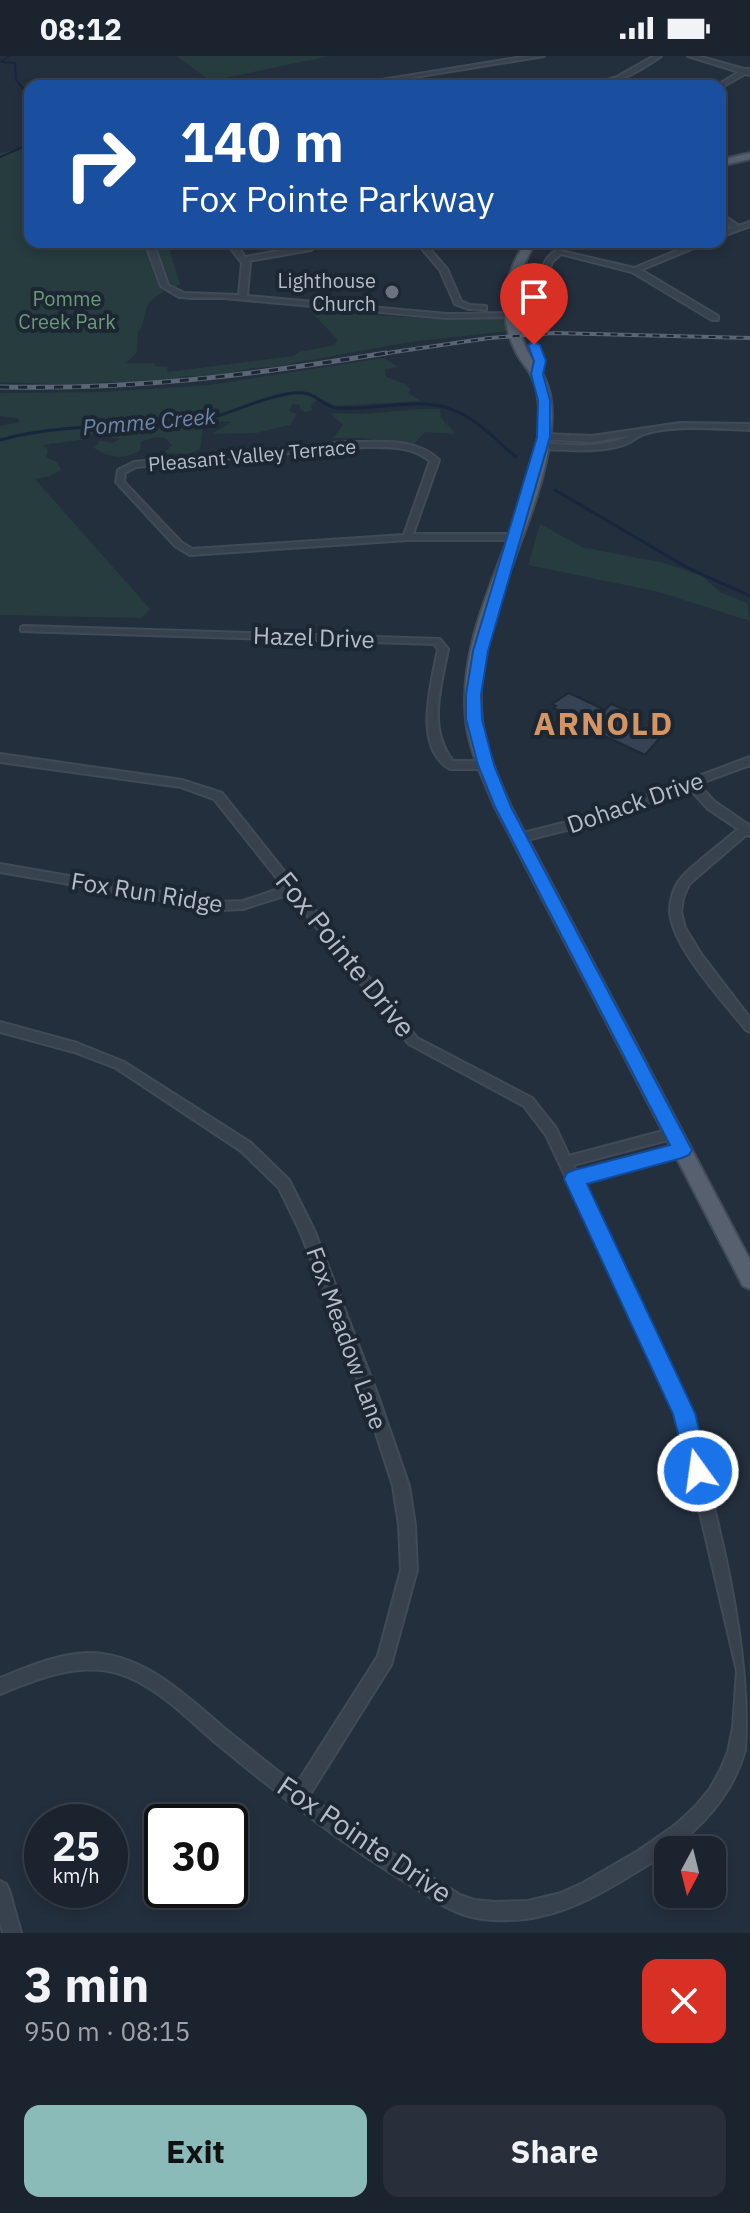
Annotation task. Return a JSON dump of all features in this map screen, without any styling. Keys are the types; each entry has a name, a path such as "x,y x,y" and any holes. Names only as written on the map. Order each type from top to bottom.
{"main road":[{"path":"726,162 750,156"},
{"path":"527,248 513,271 510,311 527,362 537,374 544,400 543,441 476,670 474,719 486,765 519,838 750,1280"},
{"path":"526,323 521,287 530,259 538,248"},
{"path":"534,345 540,361 537,374"}],"street":[{"path":"387,80 541,56"},
{"path":"612,80 658,56"},
{"path":"691,56 748,71"},
{"path":"726,82 748,71"},
{"path":"726,220 737,228"},
{"path":"726,233 750,224"},
{"path":"151,248 165,286 174,292 244,291 447,316 510,311"},
{"path":"235,248 245,259 244,291"},
{"path":"245,259 308,248"},
{"path":"425,248 443,269 461,305 510,311"},
{"path":"635,270 689,248"},
{"path":"521,287 540,286 547,262 552,255 560,252 635,270 715,318"},
{"path":"233,293 244,291"},
{"path":"543,441 602,446 632,439 639,432 680,426 750,427"},
{"name":"Pleasant Valley Terrace","path":"408,537 435,460 429,453 410,448 345,445 134,465 121,472 120,482 178,544 190,552 408,537 515,537"},
{"name":"Hazel Drive","path":"24,629 437,641 443,649 431,727 442,757 450,765 486,765"},
{"name":"Fox Pointe Drive","path":"0,758 182,784 218,796 413,1041 528,1102 551,1132 684,1413 745,1671 745,1715 738,1746 719,1791 689,1828 622,1871 550,1905 507,1911 464,1906 346,1833 167,1691 117,1665 82,1661 59,1663 0,1686"},
{"name":"Dohack Drive","path":"519,838 594,819 750,761"},
{"path":"691,783 711,805 748,831 685,881 675,912 682,933 750,1027"},
{"name":"Fox Run Ridge","path":"0,868 218,906 255,902 292,889"},
{"name":"Fox Meadow Lane","path":"0,1027 77,1048 120,1065 246,1147 284,1184 307,1230 371,1396 401,1486 409,1570 385,1659 299,1796"},
{"path":"566,1162 674,1133"},
{"path":"574,1179 682,1150"},
{"path":"0,1890 12,1933"}],"green space":[{"path":"177,56 330,56 215,80 209,80"},
{"name":"Pomme Creek Park","path":"24,148 24,248 169,248 180,284 157,296 147,306 138,331 137,352 126,363 154,363 168,367 167,372 293,356 335,345 337,339 310,311 313,307 336,309 338,313 444,319 496,317 503,319 508,331 410,342 210,377 185,376 148,384 0,382 0,153"},
{"path":"384,358 398,367 385,369 386,377 405,384 411,390 408,393 421,401 335,406 319,398 311,405 312,410 305,412 299,409 300,405 293,404 289,411 297,414 290,425 256,433 212,434 232,422 222,421 203,428 200,449 188,454 164,453 172,445 165,438 154,437 141,442 140,450 122,457 111,456 94,448 100,441 113,443 119,439 91,434 86,439 43,445 48,450 46,457 57,462 61,470 35,479 150,609 142,618 0,615 0,426 20,422 18,418 0,416 0,393 105,392 209,385"},
{"path":"440,409 441,418 456,434 425,432 412,446 363,438 333,438 343,425 330,413 362,414"},
{"path":"540,524 582,547 664,563 702,576 720,592 747,603 750,621 659,592 528,565"}],"building":[{"path":"569,693 605,710 611,704 631,712 623,721 645,731 650,726 664,733 645,755 575,722 578,720 553,708 556,706 552,704"}],"waterway":[{"path":"9,56 1,62 15,63 16,80 24,89"},
{"path":"0,157 24,147"},
{"name":"Pomme Creek","path":"0,440 70,428 200,420 274,397 306,393 337,408 414,404 444,407 474,421 516,457"},
{"name":"Pomme Creek","path":"555,490 688,568 750,596"}],"railway":[{"path":"374,355 489,338 554,333 750,338"},
{"path":"0,387 99,386 194,379 386,353"}],"place":[{"name":"Lighthouse Church","path":"392,292"}],"district":[{"name":"ARNOLD","path":"604,723"}],"route":[{"path":"534,345 540,361 537,374 544,400 544,437 527,502 488,620 476,670 474,719 486,765 503,807 682,1150 574,1179 684,1413 698,1471"}]}
